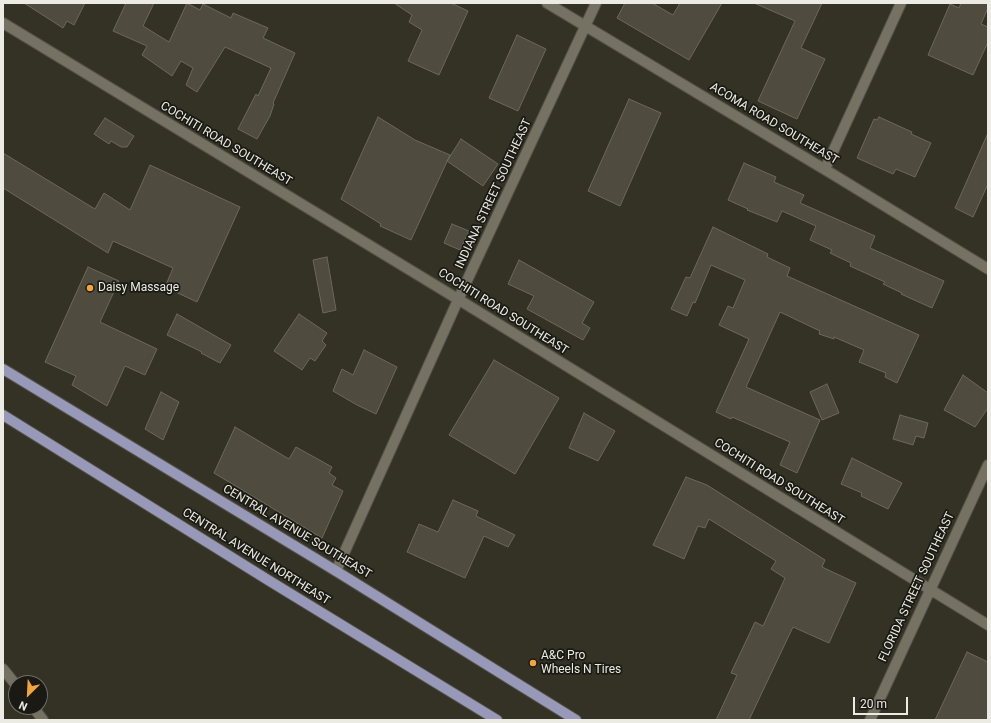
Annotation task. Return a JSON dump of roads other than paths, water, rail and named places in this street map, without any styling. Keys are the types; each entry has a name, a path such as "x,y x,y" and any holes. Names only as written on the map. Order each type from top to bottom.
{"main road":[{"name":"CENTRAL AVENUE SOUTHEAST","path":"3,369 336,571 576,720"},
{"name":"CENTRAL AVENUE NORTHEAST","path":"3,415 261,576 497,720"}],"street":[{"name":"ACOMA ROAD SOUTHEAST","path":"547,3 825,169 988,269"},
{"name":"INDIANA STREET SOUTHEAST","path":"336,571 458,300 596,3"},
{"path":"825,169 901,3"},
{"name":"COCHITI ROAD SOUTHEAST","path":"3,23 988,625"},
{"name":"FLORIDA STREET SOUTHEAST","path":"870,720 988,465"}],"place":[{"name":"Daisy Massage","path":"90,288"},
{"name":"A&C Pro Wheels N Tires","path":"533,663"}]}
